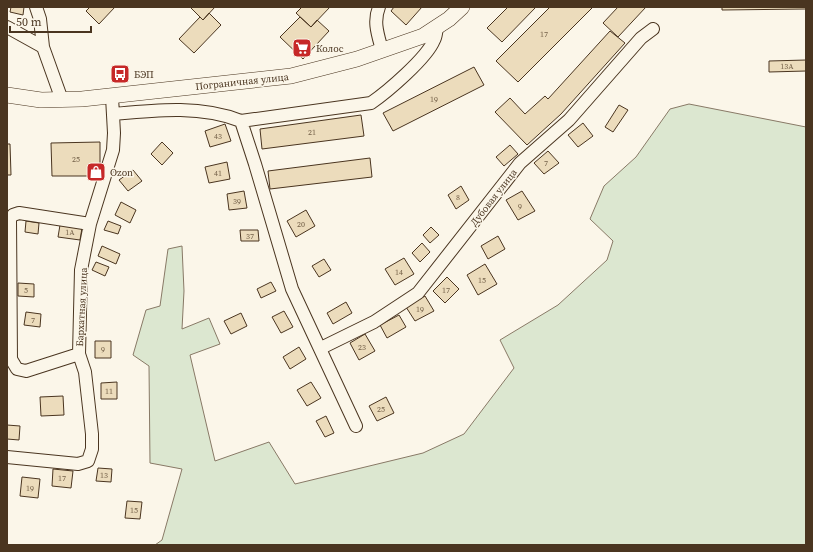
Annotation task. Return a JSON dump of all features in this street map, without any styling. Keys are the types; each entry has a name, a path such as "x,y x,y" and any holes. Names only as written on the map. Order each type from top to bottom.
{"main road":[{"name":"Пограничная улица","path":"7,95 23,98 62,100 112,97 291,76 342,63 423,36 437,28 462,7"}],"street":[{"path":"36,7 40,19 43,47 62,100"},
{"path":"379,7 376,25 382,50"},
{"path":"7,27 43,47"},
{"path":"114,114 161,110 202,111 223,114 241,121 371,103 386,93 428,50 434,40 437,28"},
{"name":"Дубовая улица","path":"321,348 374,322 418,293 520,163 569,120 641,38 653,29"},
{"name":"Бархатная улица","path":"7,457 78,464 88,461 92,449 92,434 85,372 79,354 81,270 90,224 113,150 114,114 112,97"},
{"path":"241,121 292,288 356,426"},
{"path":"79,354 26,371 17,369 11,359 10,219 13,215 19,213 90,224"}],"green space":[{"path":"689,104 806,127 806,545 155,545 162,540 182,469 150,463 149,366 133,355 146,310 160,306 168,249 182,246 184,291 182,329 209,318 220,344 190,355 215,461 269,442 295,484 423,453 464,434 514,368 500,340 558,305 607,260 613,241 590,219 604,186 636,157 670,109"}],"building":[{"path":"11,7 24,7 23,15 10,12"},
{"path":"90,7 115,7 99,24 86,11"},
{"path":"190,7 215,7 203,20"},
{"path":"302,7 330,7 311,27 296,13"},
{"path":"394,7 422,7 406,25 391,11"},
{"path":"508,7 536,7 502,42 487,28"},
{"path":"550,7 593,7 518,82 496,61"},
{"path":"618,7 646,7 618,37 603,23"},
{"path":"722,7 806,7 806,9 722,10"},
{"path":"209,13 221,25 194,53 179,39 200,17 203,20"},
{"name":"Колос","path":"300,17 311,27 317,20 329,31 303,59 280,37"},
{"path":"610,31 625,43 561,114 527,145 495,112 510,98 525,114 545,96 548,99"},
{"path":"806,60 806,71 769,72 769,61"},
{"path":"474,67 484,85 393,131 383,113"},
{"path":"619,105 628,110 613,132 605,127"},
{"path":"361,115 364,136 262,149 260,129"},
{"path":"583,123 593,136 578,147 568,135"},
{"path":"225,124 231,141 210,147 205,131"},
{"path":"100,142 100,176 52,176 51,143"},
{"path":"162,142 173,153 162,165 151,154"},
{"path":"7,144 10,144 11,175 7,175"},
{"path":"510,145 518,154 504,166 496,157"},
{"path":"548,151 559,163 544,174 534,163"},
{"path":"370,158 372,177 270,189 268,171"},
{"path":"227,162 230,179 209,183 205,167"},
{"path":"133,170 142,181 128,191 119,180"},
{"path":"461,186 469,200 456,209 448,195"},
{"path":"244,191 247,208 229,210 227,194"},
{"path":"522,191 535,211 518,220 506,200"},
{"path":"121,202 136,210 130,223 115,215"},
{"path":"306,210 315,226 296,237 287,221"},
{"path":"26,221 39,223 38,234 25,232"},
{"path":"108,221 121,226 118,234 104,230"},
{"path":"60,225 82,228 80,240 58,237"},
{"path":"431,227 439,235 430,243 423,235"},
{"path":"240,230 258,230 259,241 241,241"},
{"path":"498,236 505,249 488,259 481,246"},
{"path":"422,243 430,252 420,262 412,253"},
{"path":"102,246 120,254 116,264 98,256"},
{"path":"404,258 414,274 395,285 385,269"},
{"path":"324,259 331,270 319,277 312,266"},
{"path":"96,262 109,267 105,276 92,270"},
{"path":"485,264 497,284 478,295 467,275"},
{"path":"447,277 459,289 445,303 433,291"},
{"path":"271,282 276,291 261,298 257,289"},
{"path":"18,283 34,284 34,297 18,296"},
{"path":"425,296 434,311 415,321 406,307"},
{"path":"346,302 352,313 333,324 327,313"},
{"path":"284,311 293,327 281,333 272,317"},
{"path":"26,312 41,314 40,327 24,325"},
{"path":"241,313 247,326 231,334 224,321"},
{"path":"399,315 406,327 387,338 380,325"},
{"path":"365,334 375,351 359,360 350,343"},
{"path":"95,341 111,341 111,358 95,358"},
{"path":"299,347 306,359 290,369 283,357"},
{"path":"117,382 117,399 101,399 101,383"},
{"path":"311,382 321,398 307,406 297,390"},
{"path":"63,396 64,415 41,416 40,397"},
{"path":"386,397 394,413 377,421 369,406"},
{"path":"326,416 334,433 325,437 316,421"},
{"path":"7,425 20,426 19,440 7,439"},
{"path":"98,468 112,469 111,482 96,481"},
{"path":"53,469 73,471 71,488 52,486"},
{"path":"22,477 40,479 38,498 20,496"},
{"path":"127,501 142,502 140,519 125,518"}],"place":[{"name":"Колос","path":"302,48"},
{"name":"БЭП","path":"120,74"},
{"name":"Ozon","path":"96,172"}]}
